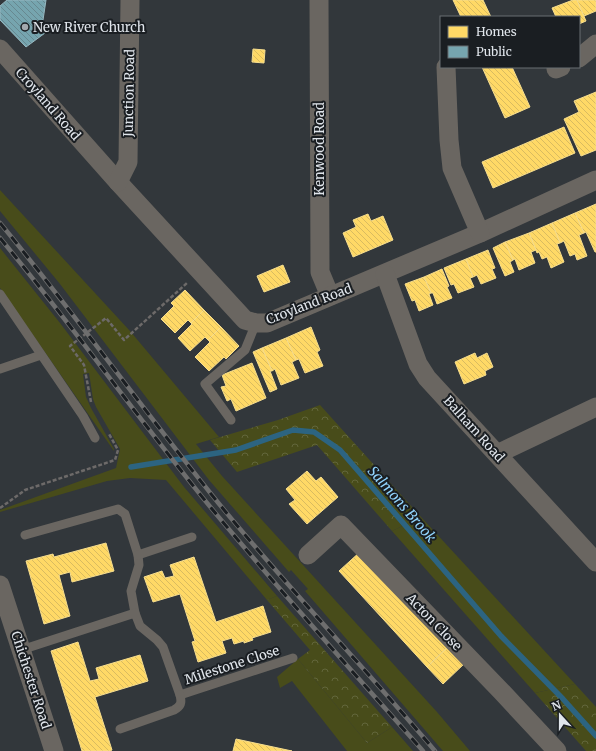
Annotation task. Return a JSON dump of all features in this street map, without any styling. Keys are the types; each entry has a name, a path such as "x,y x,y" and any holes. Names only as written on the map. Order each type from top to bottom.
{"street":[{"name":"Junction Road","path":"118,182 128,162 130,0"},
{"name":"Kenwood Road","path":"318,0 320,272 330,296"},
{"path":"580,57 596,44"},
{"name":"Croyland Road","path":"0,49 118,182 245,320 256,323 268,323 385,274 480,233 596,180"},
{"path":"446,68 449,140 452,168 480,233"},
{"name":"Balham Road","path":"385,274 418,364 427,378 596,562"},
{"path":"497,454 596,407"},
{"name":"Acton Close","path":"308,555 341,526 557,751"},
{"name":"Chichester Road","path":"0,585 54,751"}],"lane":[{"path":"0,294 83,416 95,438"},
{"path":"231,420 205,384 245,350 256,323"},
{"path":"0,369 41,355"},
{"path":"25,535 118,509 125,514 138,555 192,537"},
{"name":"Milestone Close","path":"138,555 139,565 131,591 135,612 140,626 163,647 180,695 293,658"},
{"path":"21,650 135,612"},
{"path":"120,729 180,707 182,702 180,695"}],"path":[{"path":"91,403 84,365 70,346 106,318 124,340 200,271"},
{"path":"0,508 25,490 115,460 118,450 106,430"}],"green space":[{"path":"0,190 130,331 219,437 196,444 222,476 437,712 470,751 443,751 305,591 308,589 291,570 289,572 209,480 60,284 0,211"},
{"path":"0,248 60,323 184,487 277,596 267,600 166,480 130,478 107,481 0,512 0,510 116,468 120,449 96,407 93,399 89,373 83,374 86,397 114,451 0,288"},
{"path":"320,405 421,517 392,531 317,445 237,472 210,440 278,420"},
{"path":"421,517 575,684 535,693 392,531"},
{"path":"277,596 392,727 367,743 298,659 310,650 267,600"},
{"path":"298,659 367,743 392,727 413,751 347,751 292,681 280,688 277,677"},
{"path":"575,684 596,707 596,751 586,751 535,693"}],"building: Homes":[{"path":"453,0 483,0 491,16 461,16"},
{"path":"573,0 577,0 586,21 580,24 580,16 556,16 552,8"},
{"path":"577,0 596,0 596,11 584,16"},
{"path":"253,49 265,50 264,63 252,62"},
{"path":"482,68 512,68 530,107 505,118"},
{"path":"596,92 596,150 581,156 564,119 579,112 574,101"},
{"path":"564,127 575,153 493,188 482,162"},
{"path":"596,204 596,252 595,252 575,213"},
{"path":"575,213 584,233 579,235 587,256 577,260 575,254 570,256 564,241 560,243 552,223"},
{"path":"368,214 371,221 383,216 393,240 353,257 343,233 356,227 353,220"},
{"path":"552,223 560,243 557,244 564,262 551,268 547,257 542,259 539,252 537,253 529,233"},
{"path":"529,233 536,250 531,252 535,263 519,270 515,259 513,260 505,242"},
{"path":"505,242 513,260 510,262 514,272 505,276 493,248"},
{"path":"488,250 495,268 492,269 496,278 481,284 477,275 473,277 466,259"},
{"path":"466,259 473,277 470,278 474,287 458,293 454,284 451,285 444,268"},
{"path":"283,265 290,282 264,292 257,276"},
{"path":"442,269 452,298 437,304 424,277"},
{"path":"424,277 431,293 429,294 433,305 419,311 415,300 412,301 405,284"},
{"path":"185,290 204,310 191,323 188,320 175,333 161,319 174,306 171,303"},
{"path":"204,310 221,327 208,340 205,337 190,351 178,338"},
{"path":"221,327 239,346 226,359 224,357 209,371 195,357 210,342 208,340"},
{"path":"311,327 320,350 317,352 323,366 305,373 299,359 296,360 286,338"},
{"path":"286,338 296,360 292,362 299,378 281,385 275,369 272,371 262,348"},
{"path":"262,348 272,371 270,371 277,389 270,392 253,352"},
{"path":"475,353 477,358 487,353 493,367 485,371 486,375 464,384 455,362"},
{"path":"252,363 266,398 236,411 231,399 227,401 221,387 226,386 222,375"},
{"path":"307,471 316,481 321,477 338,497 307,524 289,504 295,500 286,489"},
{"path":"106,543 114,571 72,582 70,572 59,575 70,616 44,624 26,561 53,554 54,557"},
{"path":"361,551 449,646 427,667 339,571"},
{"path":"194,557 216,622 263,606 271,632 252,638 253,640 244,643 244,641 234,644 232,638 222,641 226,653 198,662 192,642 195,641 180,594 153,602 144,577 162,571 165,578 174,576 170,565"},
{"path":"78,642 90,681 99,679 96,668 140,655 148,681 95,697 112,750 110,751 82,751 51,651"},
{"path":"449,646 465,663 443,684 427,667"},
{"path":"236,739 292,751 233,751"}],"building: Public":[{"name":"New River Church","path":"7,0 46,0 43,20 45,33 26,47 0,20 0,6"}],"waterway":[{"name":"Salmons Brook","path":"131,467 236,450 293,430 314,432 340,450 501,636 563,699 596,736"}],"railway":[{"path":"0,223 220,505 435,751"},
{"path":"0,238 54,305 212,509 290,601 423,751"}],"place":[{"name":"New River Church","path":"25,27"}]}
